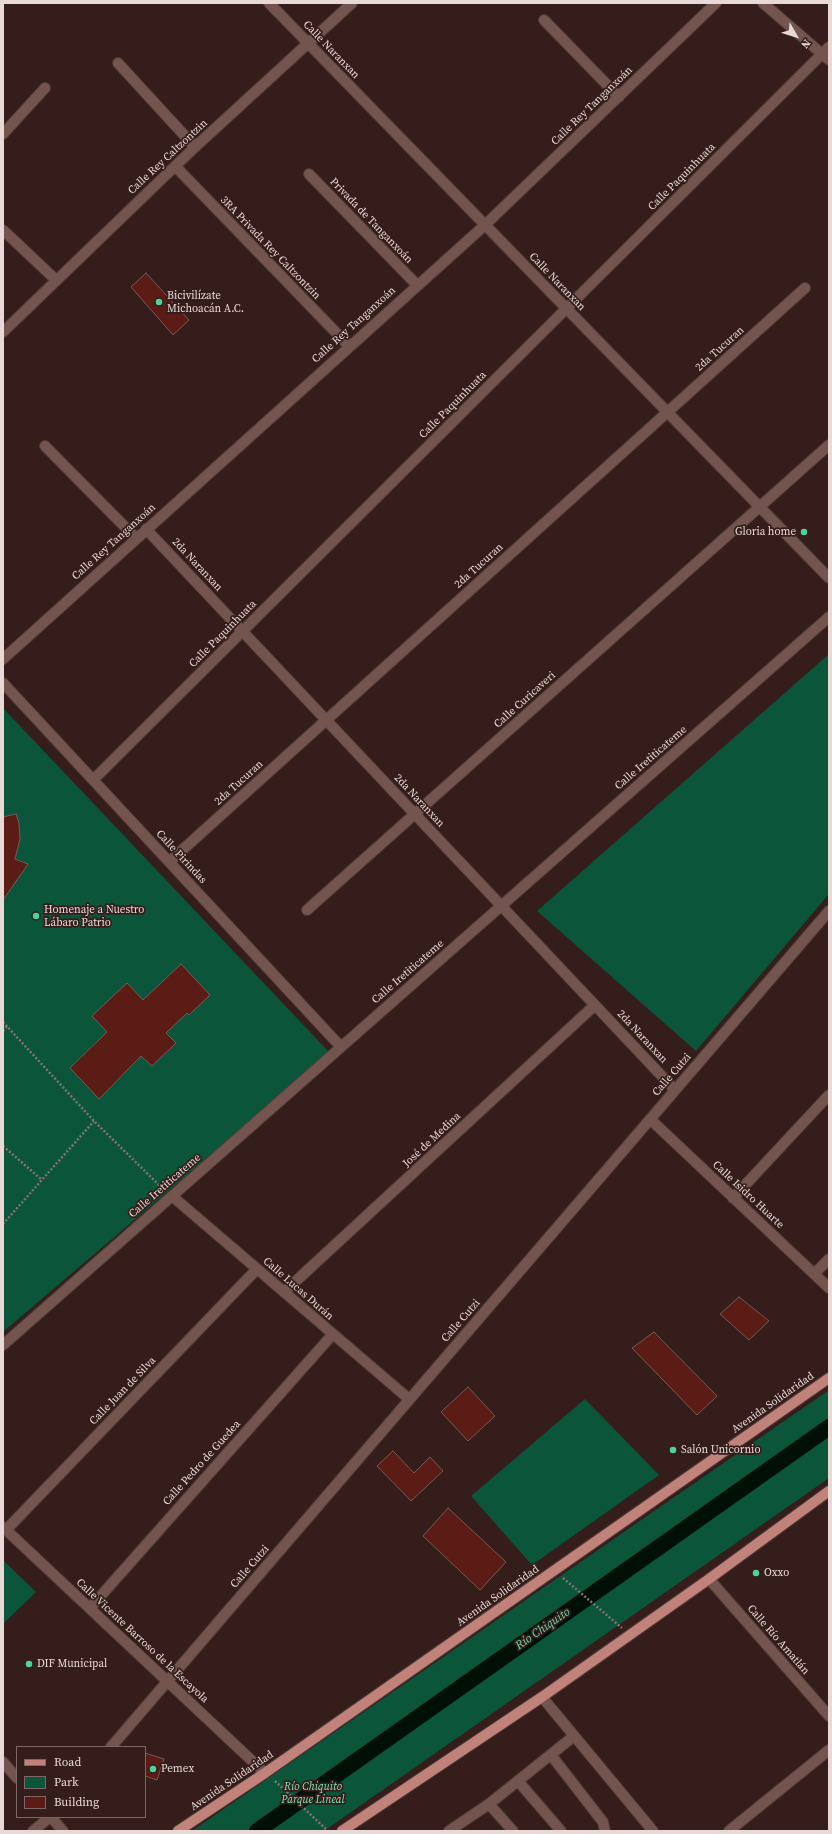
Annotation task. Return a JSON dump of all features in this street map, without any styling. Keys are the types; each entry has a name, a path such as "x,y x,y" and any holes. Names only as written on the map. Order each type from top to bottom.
{"main road":[{"name":"Avenida Solidaridad","path":"178,1831 265,1773 829,1378"},
{"path":"342,1831 542,1697 829,1491"}],"street":[{"name":"Calle Naranxan","path":"269,3 829,578"},
{"name":"Calle Rey Caltzontzin","path":"3,332 195,147 352,3"},
{"name":"Calle Rey Tanganxoán","path":"3,658 485,225 716,3"},
{"path":"763,3 827,54"},
{"path":"544,20 619,97"},
{"name":"Calle Paquinhuata","path":"93,780 566,309 827,54"},
{"path":"118,63 195,147"},
{"path":"3,134 45,88"},
{"name":"3RA Privada Rey Caltzontzin","path":"175,166 349,346"},
{"name":"Privada de Tanganxoán","path":"309,174 417,285"},
{"path":"3,230 56,280"},
{"name":"2da Tucuran","path":"169,862 805,288"},
{"name":"Calle Curicaveri","path":"307,910 829,444"},
{"path":"45,446 136,538"},
{"name":"2da Naranxan","path":"146,529 675,1090"},
{"name":"Calle Iretiticateme","path":"3,1345 829,617"},
{"name":"Calle Pirindas","path":"3,683 341,1047"},
{"name":"Calle Cutzi","path":"112,1746 829,910"},
{"name":"José de Medina","path":"284,1292 595,1005"},
{"path":"733,1198 829,1095"},
{"name":"Calle Isidro Huarte","path":"650,1120 829,1288"},
{"name":"Calle Lucas Durán","path":"172,1196 409,1400"},
{"path":"814,1274 829,1259"},
{"name":"Calle Juan de Silva","path":"5,1528 257,1269"},
{"name":"Calle Pedro de Guedea","path":"90,1608 333,1334"},
{"name":"Calle Vicente Barroso de la Escayola","path":"5,1528 265,1773"},
{"name":"Calle Río Amatlán","path":"709,1578 829,1716"},
{"path":"542,1697 653,1831"},
{"path":"449,1831 489,1804 551,1756 574,1736"},
{"path":"729,1831 829,1750"},
{"path":"551,1756 603,1822 605,1831"},
{"path":"3,1762 16,1777"},
{"path":"518,1781 560,1831"},
{"path":"489,1804 513,1831"},
{"path":"33,1831 50,1818"},
{"path":"52,1818 63,1831"}],"path":[{"path":"3,1022 94,1121 172,1196"},
{"path":"3,1031 7,1026"},
{"path":"3,1224 94,1121"},
{"path":"3,1146 42,1180"},
{"path":"554,1571 630,1635"},
{"path":"265,1773 288,1792 328,1831"}],"green space":[{"path":"829,654 829,894 696,1051 537,911"},
{"path":"3,708 330,1053 3,1332"},
{"name":"Río Chiquito Parque Lineal","path":"829,1390 829,1478 324,1831 192,1831"},
{"path":"585,1399 659,1475 532,1565 471,1496"},
{"path":"3,1560 36,1592 3,1624"}],"building":[{"path":"146,273 189,320 173,335 131,287"},
{"path":"16,814 19,823 20,839 15,859 28,864 3,900 3,817"},
{"path":"181,964 210,995 189,1015 187,1013 166,1033 176,1043 152,1066 141,1056 99,1099 70,1068 107,1032 92,1016 127,983 143,1000"},
{"path":"739,1297 769,1321 749,1340 720,1314"},
{"path":"654,1332 717,1396 697,1415 632,1348"},
{"path":"468,1387 495,1416 468,1441 441,1412"},
{"path":"393,1451 414,1473 430,1457 443,1471 411,1501 377,1466"},
{"path":"448,1508 506,1562 480,1590 423,1536"},
{"name":"Pemex","path":"146,1753 164,1759 157,1780 146,1776"}],"waterway":[{"name":"Río Chiquito","path":"257,1831 829,1427"}],"place":[{"name":"Bicivilízate Michoacán A.C.","path":"159,302"},
{"name":"Gloria home","path":"804,532"},
{"name":"Homenaje a Nuestro Lábaro Patrio","path":"36,916"},
{"name":"Salón Unicornio","path":"673,1450"},
{"name":"Oxxo","path":"756,1573"},
{"name":"DIF Municipal","path":"29,1664"},
{"name":"Pemex","path":"153,1769"}]}
